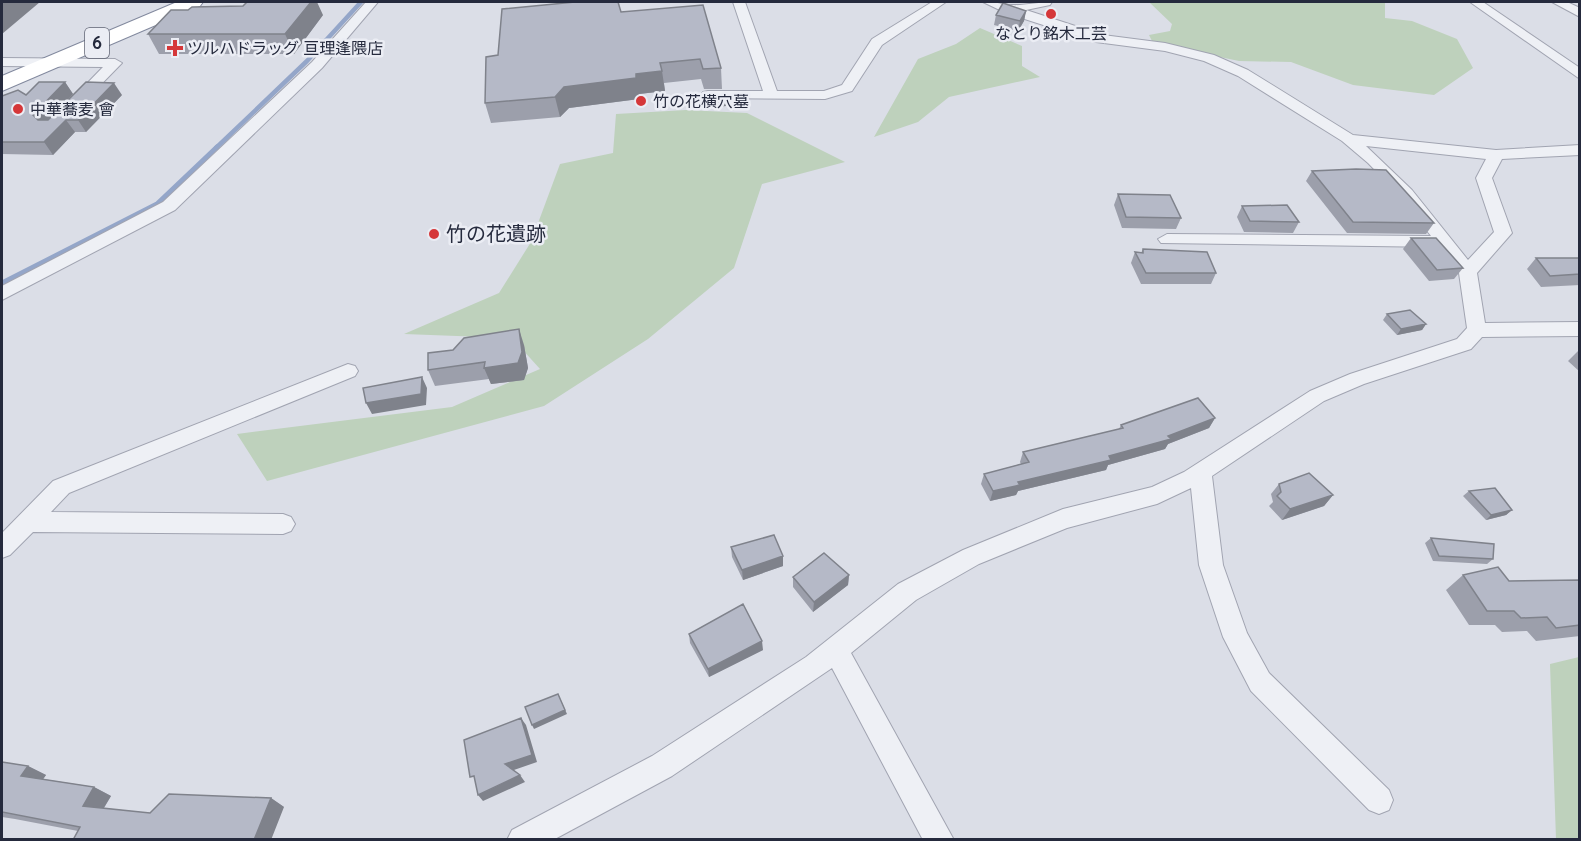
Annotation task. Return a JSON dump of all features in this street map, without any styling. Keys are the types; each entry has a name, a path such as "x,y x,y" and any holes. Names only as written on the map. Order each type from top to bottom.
{"highway":[{"name":"6","path":"2,84 194,2"}],"street":[{"path":"2,294 169,206 317,65 372,2"},
{"path":"739,2 772,96"},
{"path":"708,95 825,95 847,88 878,42 940,2"},
{"path":"988,2 1101,39 1165,47 1209,58 1243,73 1347,138 1374,160 1406,193 1468,272 1477,330"},
{"path":"1010,10 1046,2"},
{"path":"1476,2 1576,67"},
{"path":"1558,2 1580,13"},
{"path":"2,62 115,63 68,111"},
{"path":"1347,138 1451,152 1496,155 1580,150"},
{"path":"1468,272 1503,233 1500,217 1487,193 1484,178 1496,155"},
{"path":"1167,239 1444,242"},
{"path":"522,840 662,766 816,666 907,592 971,557 1063,519 1156,495 1200,473 1317,396 1357,379 1464,344 1477,330 1580,329"},
{"path":"2,548 61,487 348,371"},
{"path":"1200,473 1211,565 1236,637 1260,682 1379,800"},
{"path":"27,522 283,524"},
{"path":"836,650 939,840"}],"green space":[{"path":"1149,2 1388,2 1385,3 1385,18 1412,21 1457,39 1473,68 1434,95 1353,85 1291,62 1239,61 1153,43 1149,35 1170,31 1172,24"},
{"path":"980,28 1022,46 1022,66 1040,77 949,97 918,122 874,137 918,59 956,44"},
{"path":"686,110 747,113 845,162 762,184 734,268 648,339 544,406 267,481 237,434 452,407 540,369 512,338 404,334 499,293 531,242 560,164 613,153 616,114"},
{"path":"1579,657 1579,839 1556,839 1550,664"}],"building":[{"path":"247,2 311,2 285,34 148,34 171,10 188,10 192,7 243,6"},
{"path":"575,2 618,2 621,12 703,5 721,68 703,69 700,59 660,63 662,71 636,74 636,78 564,87 555,97 485,103 486,57 498,55 502,9"},
{"path":"1003,3 1026,11 1020,21 996,15"},
{"path":"39,82 65,82 33,115 38,120 48,120 86,82 114,83 78,120 66,120 44,142 2,142 2,96 18,90 26,95"},
{"path":"707,95 725,95 726,100 709,103"},
{"path":"1386,170 1434,223 1353,222 1312,171"},
{"path":"1118,194 1170,195 1181,218 1126,217"},
{"path":"1287,205 1299,222 1250,221 1242,206"},
{"path":"1411,238 1436,238 1463,268 1437,270"},
{"path":"1143,249 1207,252 1216,273 1146,273 1135,252 1143,253"},
{"path":"1536,258 1580,258 1580,274 1550,276"},
{"path":"1410,310 1426,324 1401,329 1387,314"},
{"path":"519,329 522,352 518,363 484,368 485,362 428,370 428,353 453,350 464,338"},
{"path":"422,377 421,394 366,403 363,388"},
{"path":"1198,398 1215,418 1168,436 1171,439 1109,456 1111,460 1018,482 1020,485 993,491 984,474 1029,462 1023,452 1123,428 1121,425"},
{"path":"1309,473 1333,495 1290,509 1277,496 1281,492 1279,484"},
{"path":"1495,488 1512,510 1491,515 1469,491"},
{"path":"774,535 783,556 742,570 731,547"},
{"path":"1431,538 1494,544 1493,559 1439,556"},
{"path":"824,553 849,575 814,602 793,577"},
{"path":"1498,567 1509,581 1580,580 1580,625 1556,628 1547,617 1521,618 1514,611 1487,611 1463,575"},
{"path":"743,604 762,641 708,669 689,634"},
{"path":"558,694 565,710 532,725 525,707"},
{"path":"521,718 532,755 505,764 520,775 478,795 474,776 470,777 464,740"},
{"path":"2,762 28,766 21,776 94,787 83,806 150,813 169,794 271,798 254,840 73,840 80,827 2,812"}],"waterway":[{"path":"216,148 307,61 361,2"},
{"path":"2,283 157,204 217,147"}],"place":[{"name":"なとり銘木工芸","path":"1051,14"},
{"name":"ツルハドラッグ 亘理逢隈店","path":"175,48"},
{"name":"竹の花横穴墓","path":"641,101"},
{"name":"中華蕎麦 會","path":"18,109"},
{"name":"竹の花遺跡","path":"434,234"}]}
